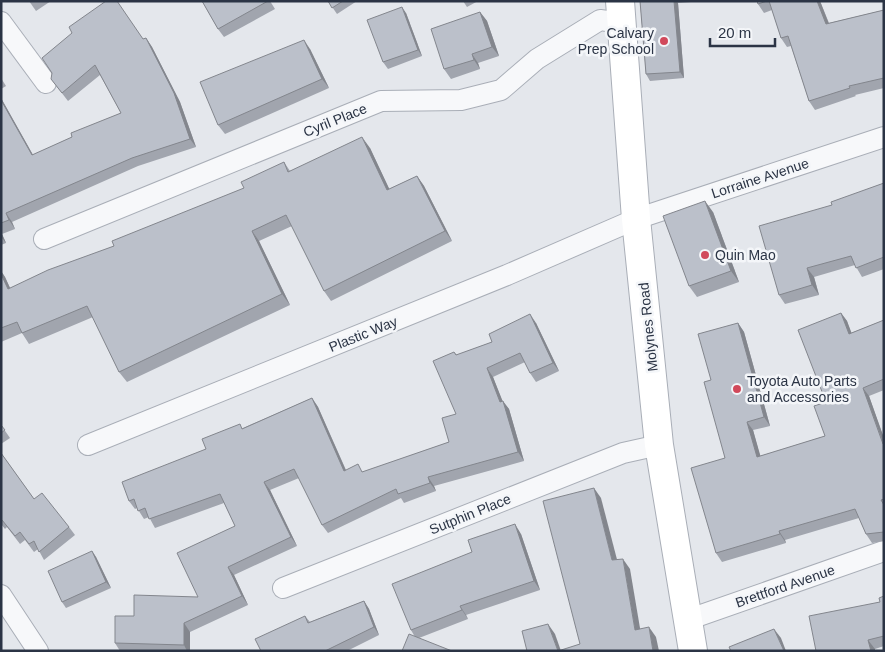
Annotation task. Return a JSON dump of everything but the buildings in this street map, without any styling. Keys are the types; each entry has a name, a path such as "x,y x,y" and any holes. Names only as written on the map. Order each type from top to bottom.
{"main road":[{"name":"Molynes Road","path":"621,12 636,219 659,445 686,620 693,651"}],"street":[{"name":"Cyril Place","path":"44,239 382,102 461,100 501,90 537,59 600,20 621,12"},
{"path":"1,22 46,83"},
{"name":"Lorraine Avenue","path":"636,219 884,137"},
{"name":"Plastic Way","path":"88,445 507,275 636,219"},
{"name":"Sutphin Place","path":"283,588 623,453 659,445"},
{"name":"Brettford Avenue","path":"686,620 884,551"},
{"path":"1,595 38,651"}],"place":[{"name":"Calvary Prep School","path":"664,41"},
{"name":"Quin Mao","path":"705,255"},
{"name":"Toyota Auto Parts and Accessories","path":"737,389"}]}
